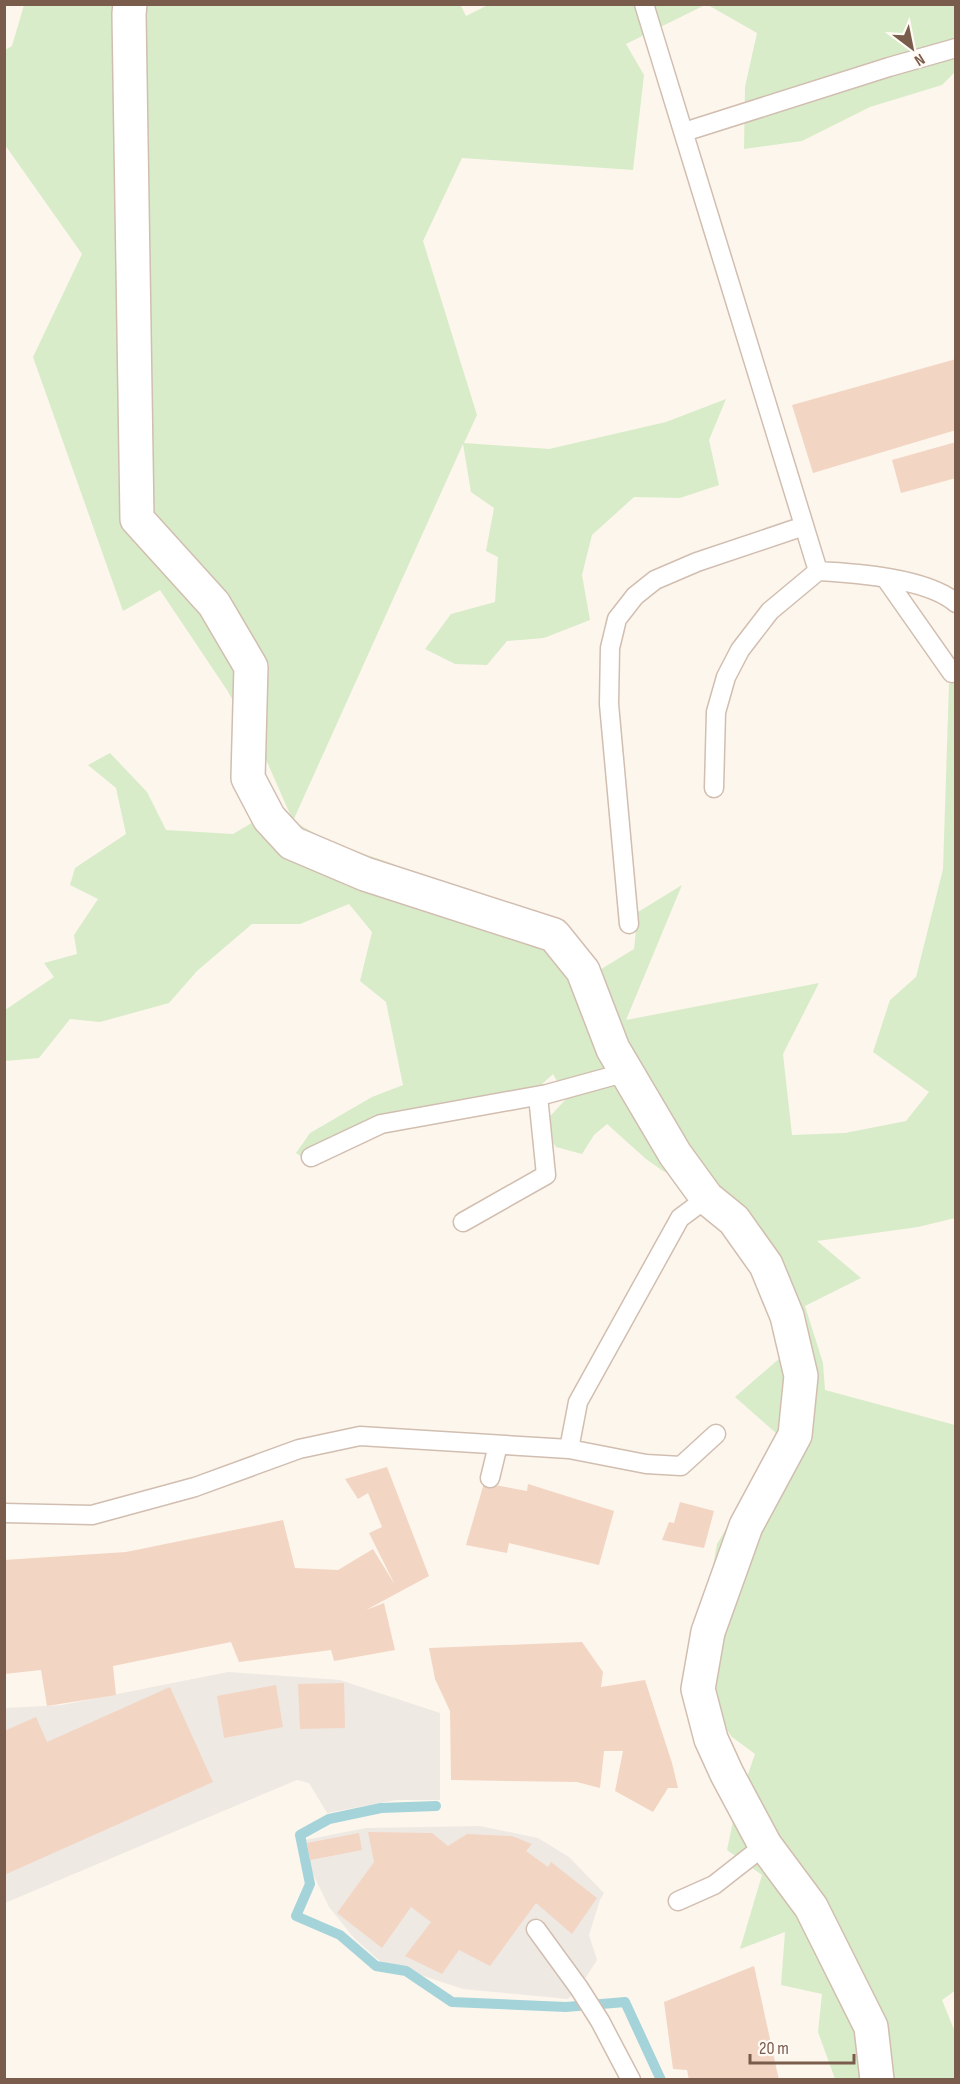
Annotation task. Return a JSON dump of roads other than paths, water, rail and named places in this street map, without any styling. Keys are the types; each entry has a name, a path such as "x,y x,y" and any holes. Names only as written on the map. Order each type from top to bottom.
{"street":[{"path":"130,4 137,519 214,604 251,667 248,778 269,818 292,843 365,874 554,935 583,971 613,1049 675,1154 707,1198 734,1220 766,1265 787,1316 801,1376 795,1435 746,1526 708,1632 698,1689 711,1739 727,1774 765,1845 811,1907 871,2027 877,2079"}],"lane":[{"path":"644,4 818,571"},
{"path":"684,132 956,48"},
{"path":"629,924 609,704 610,648 617,619 635,596 656,580 697,562 804,526"},
{"path":"714,788 716,712 726,676 740,650 770,611 818,571 906,582 945,594 956,603"},
{"path":"886,579 952,673"},
{"path":"311,1157 381,1124 538,1096 627,1072"},
{"path":"463,1222 546,1175 538,1096"},
{"path":"569,1449 578,1402 680,1218 707,1198"},
{"path":"4,1513 92,1515 195,1487 299,1449 360,1436 569,1449 646,1464 681,1466 716,1434"},
{"path":"490,1478 498,1445"},
{"path":"678,1901 714,1885 765,1845"},
{"path":"536,1929 579,1988 632,2079"}],"waterway":[{"path":"436,1806 381,1808 329,1819 300,1835 310,1884 296,1916 340,1935 376,1966 406,1971 452,2002 566,2007 625,2002 661,2080"}]}
